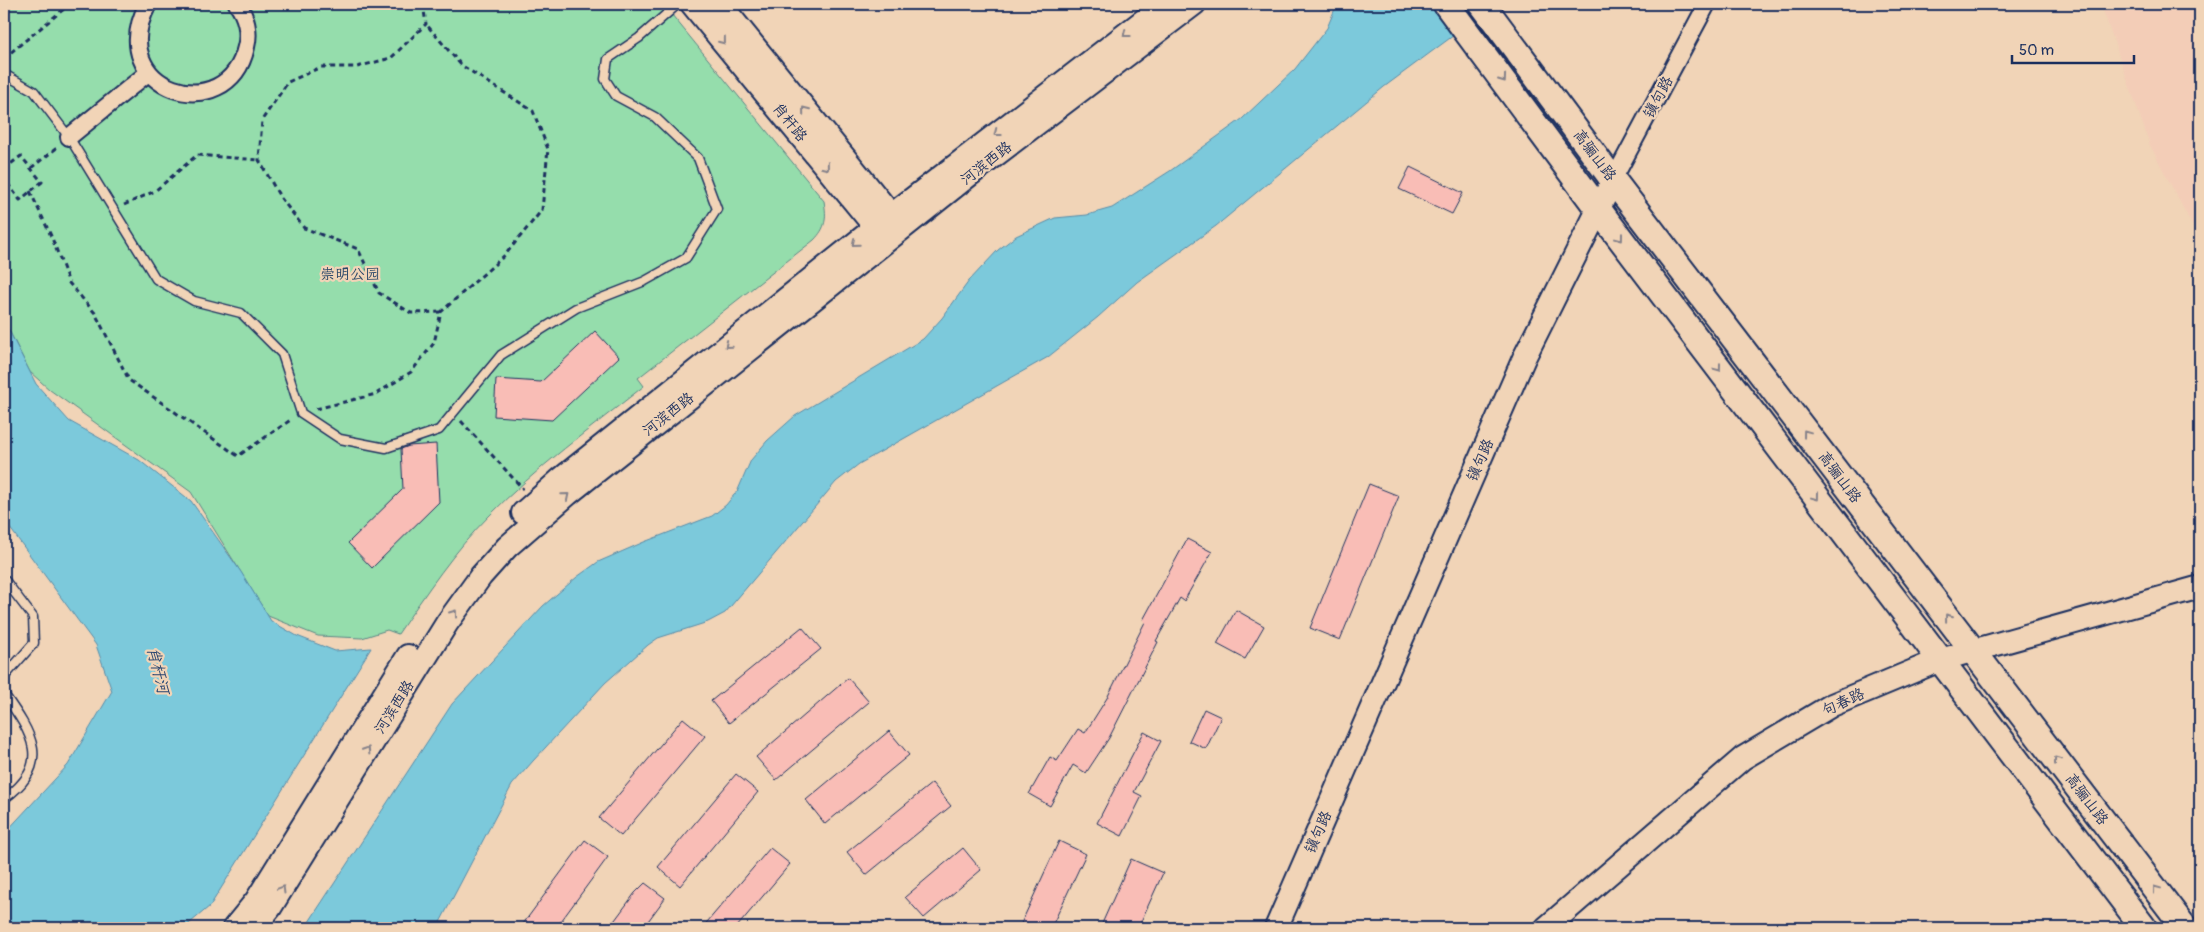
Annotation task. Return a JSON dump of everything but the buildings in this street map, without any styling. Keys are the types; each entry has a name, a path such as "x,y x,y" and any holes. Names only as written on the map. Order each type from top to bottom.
{"main road":[{"name":"高骊山路","path":"1446,4 1598,209 2144,928"},
{"name":"高骊山路","path":"1482,4 1613,180 2185,928"}],"street":[{"path":"148,4 140,19 137,37 140,56 149,72 163,85 181,92 200,92 218,86 234,74 244,58 248,39 246,22 237,4"},
{"name":"肖杆路","path":"692,4 889,228"},
{"name":"肖杆路","path":"720,4 889,228"},
{"name":"河滨西路","path":"254,928 270,908 447,623 482,576 507,547 568,494 889,228 1165,4"},
{"name":"河滨西路","path":"234,928 256,901 355,738 433,617 471,565 496,538 561,479 889,228 968,176 1194,4"},
{"name":"镇句路","path":"1276,928 1524,358 1598,209 1707,4"},
{"path":"70,137 149,72"},
{"name":"句春路","path":"1546,928 1743,758 1832,706 1940,660 2200,587"}],"lane":[{"path":"4,74 34,91 70,137 156,279 194,301 241,313 282,354 301,413 340,439 386,448 439,430 455,414 501,356 576,308 645,282 686,258 717,209 698,158 655,117 616,96 605,79 608,59 639,38 678,4"},
{"path":"4,579 33,617 34,644 4,677"},
{"path":"4,694 24,722 33,742 34,760 24,780 4,800"}],"path":[{"path":"4,58 70,4"},
{"path":"30,191 52,238 69,283 95,313 129,380 238,456 301,413 376,394 411,372 434,343 442,312 506,255 542,210 548,149 533,111 461,65 426,24 423,4"},
{"path":"426,24 392,58 357,67 321,67 288,82 262,120 259,160 280,197 304,228 358,250 379,293 411,313 442,312"},
{"path":"31,168 70,137"},
{"path":"114,209 155,192 197,155 259,160"},
{"path":"4,169 21,156 42,182 20,200 4,179"},
{"path":"4,159 8,165"},
{"path":"455,414 535,502"}],"shaded area":[{"path":"2101,4 2200,4 2200,240 2150,145"}],"green space":[{"name":"崇明公园","path":"4,4 663,4 824,201 825,222 814,240 638,378 644,386 564,449 507,498 476,529 452,558 398,634 387,630 362,638 318,636 268,616 191,492 50,390 30,372 4,320"}],"water":[{"path":"1337,4 1496,4 1384,87 1216,226 1137,282 1098,317 1048,357 859,464 836,482 725,613 708,622 658,638 648,645 605,683 512,785 437,928 305,928 452,704 543,606 598,562 712,516 726,505 738,490 751,460 767,441 795,416 923,339 942,318 969,281 998,250 1016,236 1055,218 1087,215 1112,208 1170,171 1242,119 1295,69 1327,28"},
{"name":"肖杆河","path":"4,321 36,384 69,421 139,460 191,501 241,572 271,621 297,636 335,651 371,648 210,906 184,928 4,928 4,834 68,765 112,691 96,645 4,520"}]}
